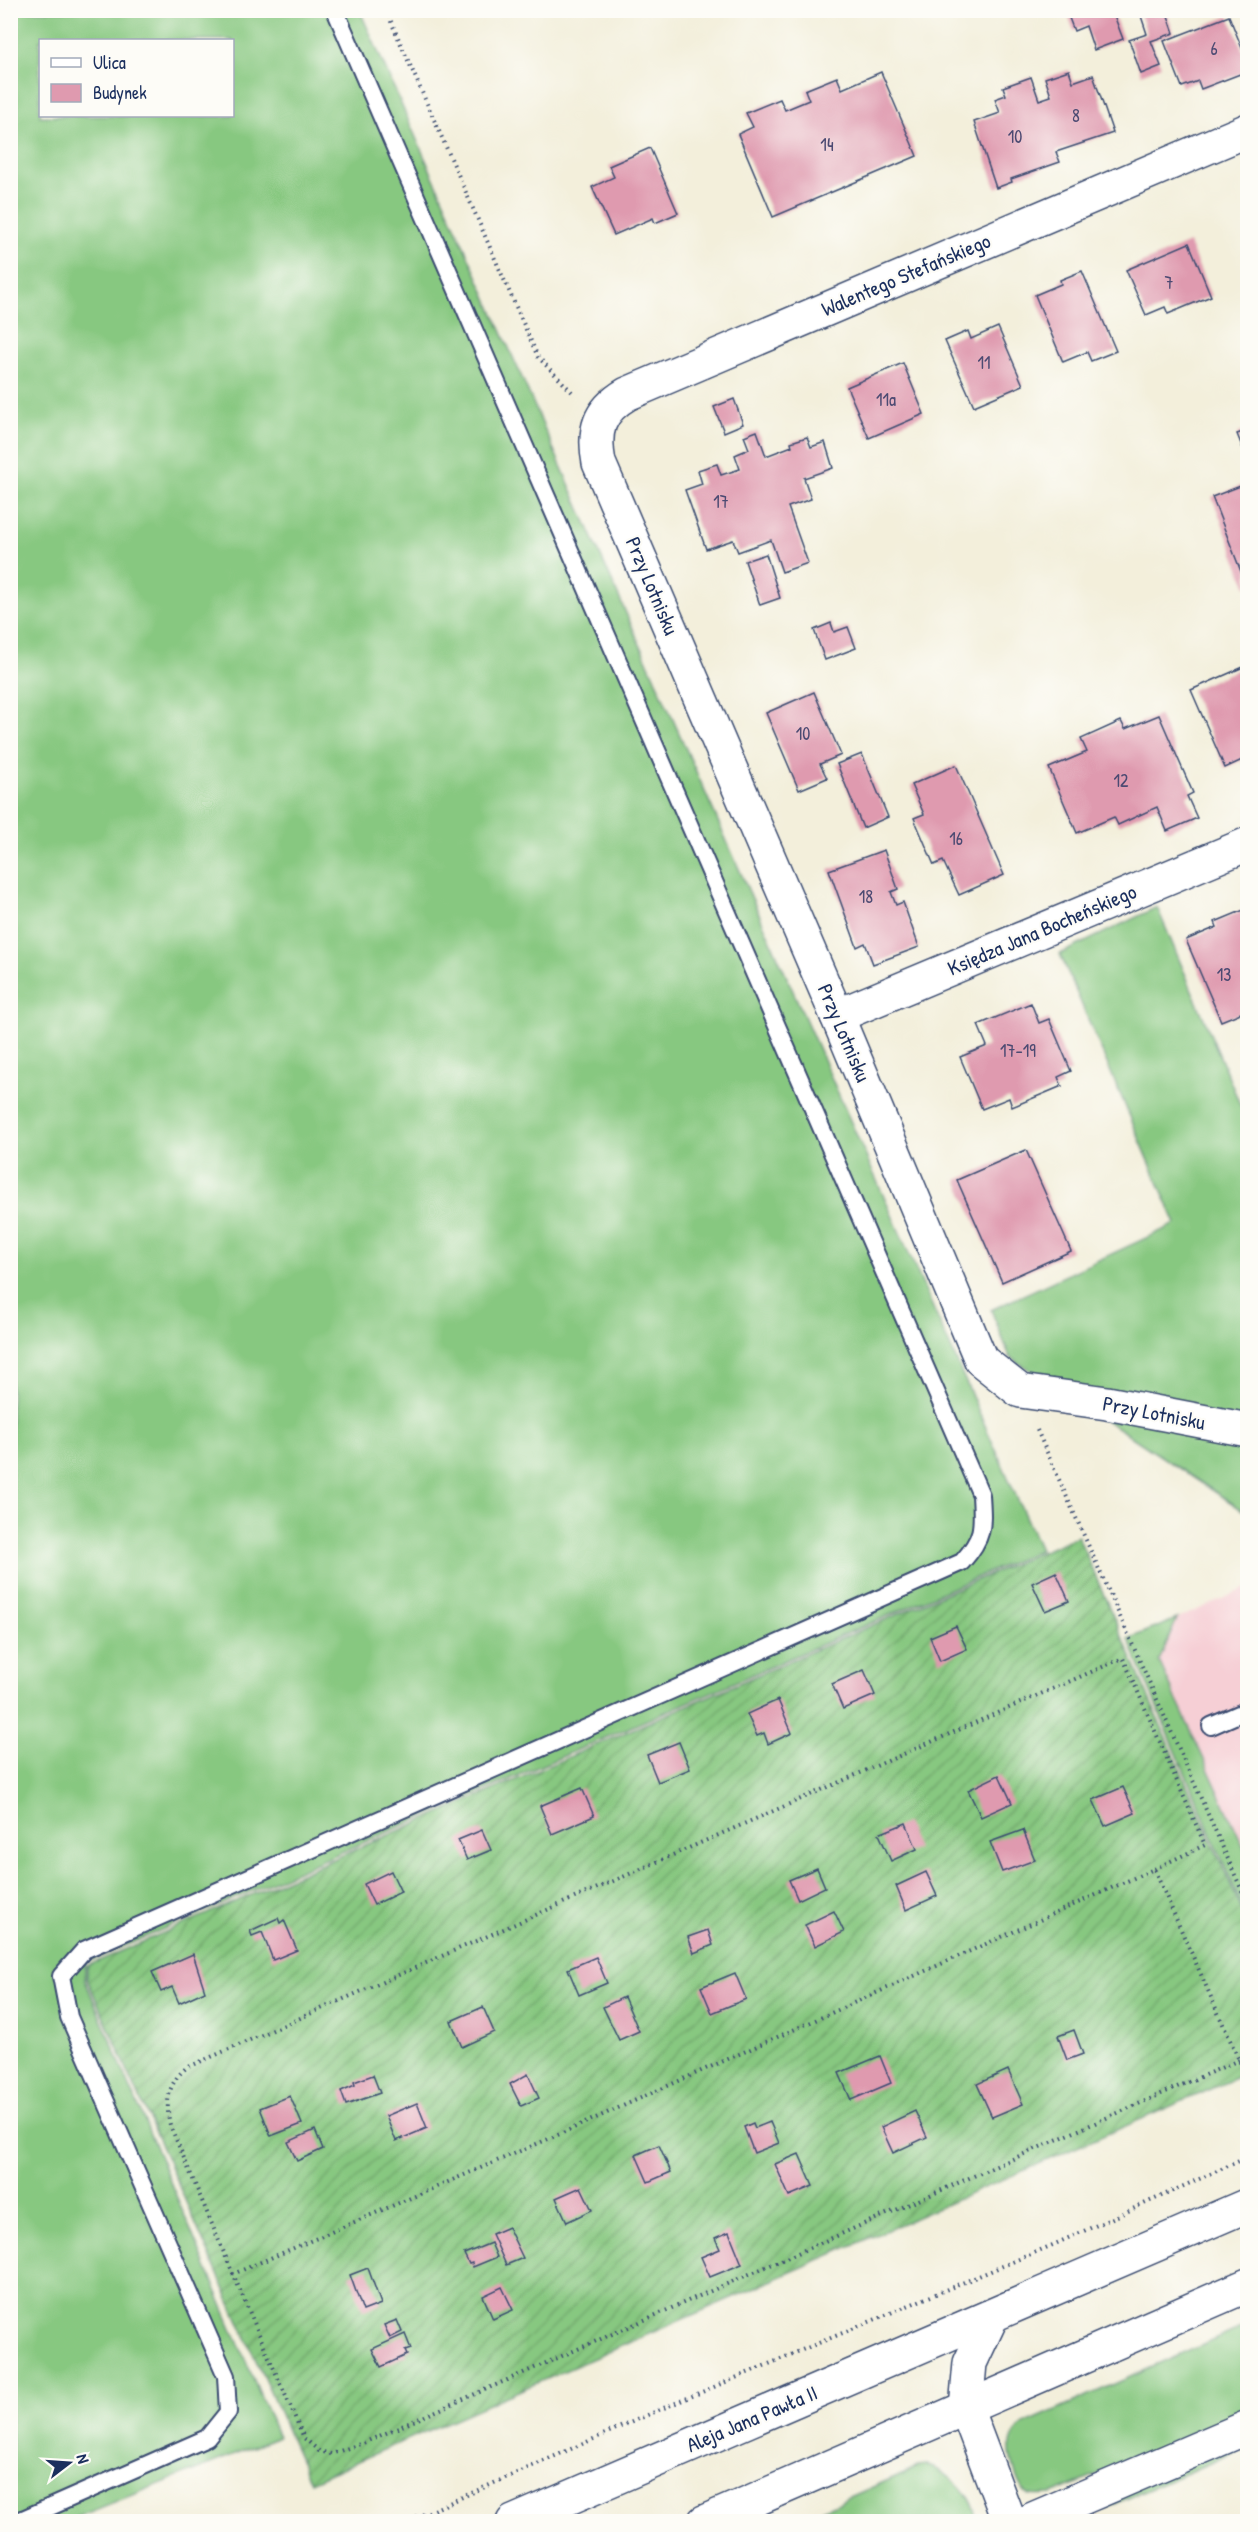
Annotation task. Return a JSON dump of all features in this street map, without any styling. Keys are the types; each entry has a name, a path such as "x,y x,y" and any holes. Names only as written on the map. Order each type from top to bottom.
{"street":[{"name":"Walentego Stefańskiego","path":"598,434 614,401 627,394 1248,130"},
{"name":"Przy Lotnisku","path":"598,434 599,463 837,1016 981,1360 1020,1391 1107,1403 1248,1430"},
{"name":"Księdza Jana Bocheńskiego","path":"837,1016 1248,844"},
{"name":"Aleja Jana Pawła II","path":"513,2522 1248,2205"},
{"path":"704,2522 1248,2285"},
{"path":"992,2316 970,2363 966,2408 1009,2522"},
{"path":"1026,2522 1248,2427"}],"lane":[{"path":"16,2522 207,2438 228,2412 226,2376 69,2017 61,1976 84,1950 962,1563 977,1545 982,1520 981,1495 335,10"},
{"path":"1211,1726 1248,1710"}],"path":[{"path":"386,10 538,357 598,434"},
{"path":"1020,1391 1248,1904"},
{"path":"233,2274 571,2130 1205,1845 1123,1658 186,2068 176,2076 171,2088 166,2106 170,2125 233,2274 304,2438 319,2451 331,2454 363,2443 534,2370 1239,2060"},
{"path":"1154,1869 1248,2080"},
{"path":"406,2522 659,2410 1055,2244 1248,2157"}],"shaded area":[{"path":"1247,1588 1247,1854 1159,1661 1177,1619"}],"green space":[{"path":"11,11 360,11 1040,1550 85,1963 85,1980 278,2437 67,2521 11,2522"},
{"path":"1157,907 1247,1121 1247,1513 1010,1357 991,1310 1176,1224 1060,954"},
{"path":"1078,1536 1247,1922 1247,2073 310,2482 87,1979 87,1966"},
{"path":"1177,1619 1159,1661 1247,1854 1247,1918 1128,1639"},
{"path":"1247,2327 1247,2415 1051,2494 1027,2493 1019,2484 1011,2444 1014,2435 1024,2424"},
{"path":"1247,2440 1247,2447 1075,2521 1056,2522"},
{"path":"928,2466 945,2474 960,2487 971,2503 976,2521 795,2521 918,2467"}],"building":[{"path":"1066,10 1112,10 1123,39 1094,50 1086,26 1074,31"},
{"path":"1139,10 1166,10 1174,33 1151,41 1161,66 1141,74 1129,40 1147,34"},
{"path":"1229,16 1248,63 1248,71 1201,89 1198,81 1182,87 1164,41"},
{"path":"1069,70 1073,82 1093,75 1113,133 1056,152 1060,162 1011,179 1012,182 996,188 974,122 1000,113 995,99 1006,95 1003,87 1031,77 1039,100 1051,96 1045,78"},
{"path":"881,72 917,156 773,217 738,134 753,127 746,113 780,99 785,110 809,100 805,90 837,77 842,89"},
{"path":"650,148 678,213 655,223 653,218 614,235 592,187 614,177 609,166"},
{"path":"1189,243 1211,296 1168,314 1165,307 1146,315 1126,270"},
{"path":"1082,271 1116,351 1091,361 1087,352 1063,362 1035,295 1061,284 1060,280"},
{"path":"998,327 1023,385 974,406 945,341 968,331 971,339"},
{"path":"903,363 924,414 869,438 847,387"},
{"path":"734,399 743,424 724,432 714,407"},
{"path":"1248,430 1248,459 1247,459 1237,434"},
{"path":"757,431 766,456 792,446 791,442 807,437 811,447 825,442 833,468 804,478 811,499 788,507 808,563 782,572 771,540 738,552 733,540 706,549 685,490 702,484 698,470 717,464 721,475 740,469 735,455 749,449 744,436"},
{"path":"1248,483 1248,587 1247,587 1212,497"},
{"path":"766,554 780,598 760,605 745,561"},
{"path":"831,623 834,632 848,627 856,648 825,660 814,630"},
{"path":"1248,665 1248,773 1242,760 1225,768 1191,690"},
{"path":"814,692 841,755 820,764 827,778 799,790 766,713"},
{"path":"1159,715 1193,793 1187,796 1197,818 1167,831 1157,807 1118,825 1114,817 1077,833 1049,768 1087,752 1081,739 1121,721 1125,729"},
{"path":"862,754 888,817 863,828 837,764"},
{"path":"956,765 1004,875 959,895 943,861 934,865 914,818 924,814 911,785"},
{"path":"884,850 898,889 891,892 896,905 903,902 919,947 873,964 865,943 857,947 829,870"},
{"path":"1246,909 1248,1010 1221,1021 1186,940 1217,927 1215,922"},
{"path":"1031,1003 1039,1023 1049,1019 1071,1071 1058,1077 1062,1086 1012,1107 1009,1098 982,1109 960,1057 987,1046 978,1025"},
{"path":"1026,1150 1071,1251 1002,1282 957,1180"},
{"path":"1056,1572 1069,1601 1045,1611 1032,1583"},
{"path":"956,1626 967,1649 940,1661 930,1637"},
{"path":"864,1670 875,1695 843,1709 832,1684"},
{"path":"778,1700 792,1733 768,1744 764,1733 757,1736 747,1714"},
{"path":"679,1742 690,1769 658,1782 647,1755"},
{"path":"999,1775 1012,1803 981,1817 968,1790"},
{"path":"1123,1787 1135,1813 1105,1826 1093,1800"},
{"path":"582,1788 594,1816 552,1834 540,1806"},
{"path":"906,1823 917,1849 891,1861 879,1834"},
{"path":"482,1830 491,1850 467,1860 458,1840"},
{"path":"1023,1830 1035,1860 1002,1872 990,1842"},
{"path":"817,1868 825,1887 798,1900 789,1880"},
{"path":"391,1871 401,1892 374,1905 364,1884"},
{"path":"926,1872 937,1896 906,1910 896,1886"},
{"path":"834,1911 844,1932 815,1946 805,1925"},
{"path":"278,1918 280,1923 284,1920 297,1950 273,1960 262,1932 252,1936 250,1931"},
{"path":"708,1930 713,1945 694,1953 688,1937"},
{"path":"193,1954 205,1991 179,2003 172,1987 161,1992 152,1972"},
{"path":"596,1957 607,1983 579,1995 568,1969"},
{"path":"735,1973 746,1999 712,2013 701,1987"},
{"path":"624,1997 639,2031 619,2040 603,2007"},
{"path":"483,2007 494,2032 462,2047 451,2021"},
{"path":"1074,2030 1083,2054 1067,2060 1058,2036"},
{"path":"880,2056 891,2083 851,2100 839,2073"},
{"path":"1008,2070 1023,2104 992,2117 977,2084"},
{"path":"528,2074 539,2098 521,2106 510,2084"},
{"path":"373,2075 380,2093 346,2105 341,2091 355,2085 354,2082"},
{"path":"290,2096 302,2124 271,2136 260,2108"},
{"path":"417,2103 427,2128 396,2141 386,2116"},
{"path":"915,2111 927,2137 893,2153 881,2127"},
{"path":"770,2122 779,2143 754,2153 744,2127 753,2123 755,2128"},
{"path":"315,2130 323,2149 297,2161 288,2142"},
{"path":"659,2145 671,2172 648,2182 636,2155"},
{"path":"799,2154 813,2186 789,2196 775,2164"},
{"path":"581,2187 592,2210 567,2222 556,2198"},
{"path":"508,2227 523,2258 506,2265 492,2234"},
{"path":"729,2232 742,2264 710,2277 701,2257 720,2249 715,2238"},
{"path":"491,2243 497,2257 473,2267 472,2263 469,2264 464,2254"},
{"path":"368,2268 381,2304 363,2311 350,2275"},
{"path":"502,2287 513,2310 493,2319 483,2296"},
{"path":"397,2320 402,2332 390,2338 384,2325"},
{"path":"405,2334 411,2349 405,2351 407,2355 381,2367 372,2349"}]}
